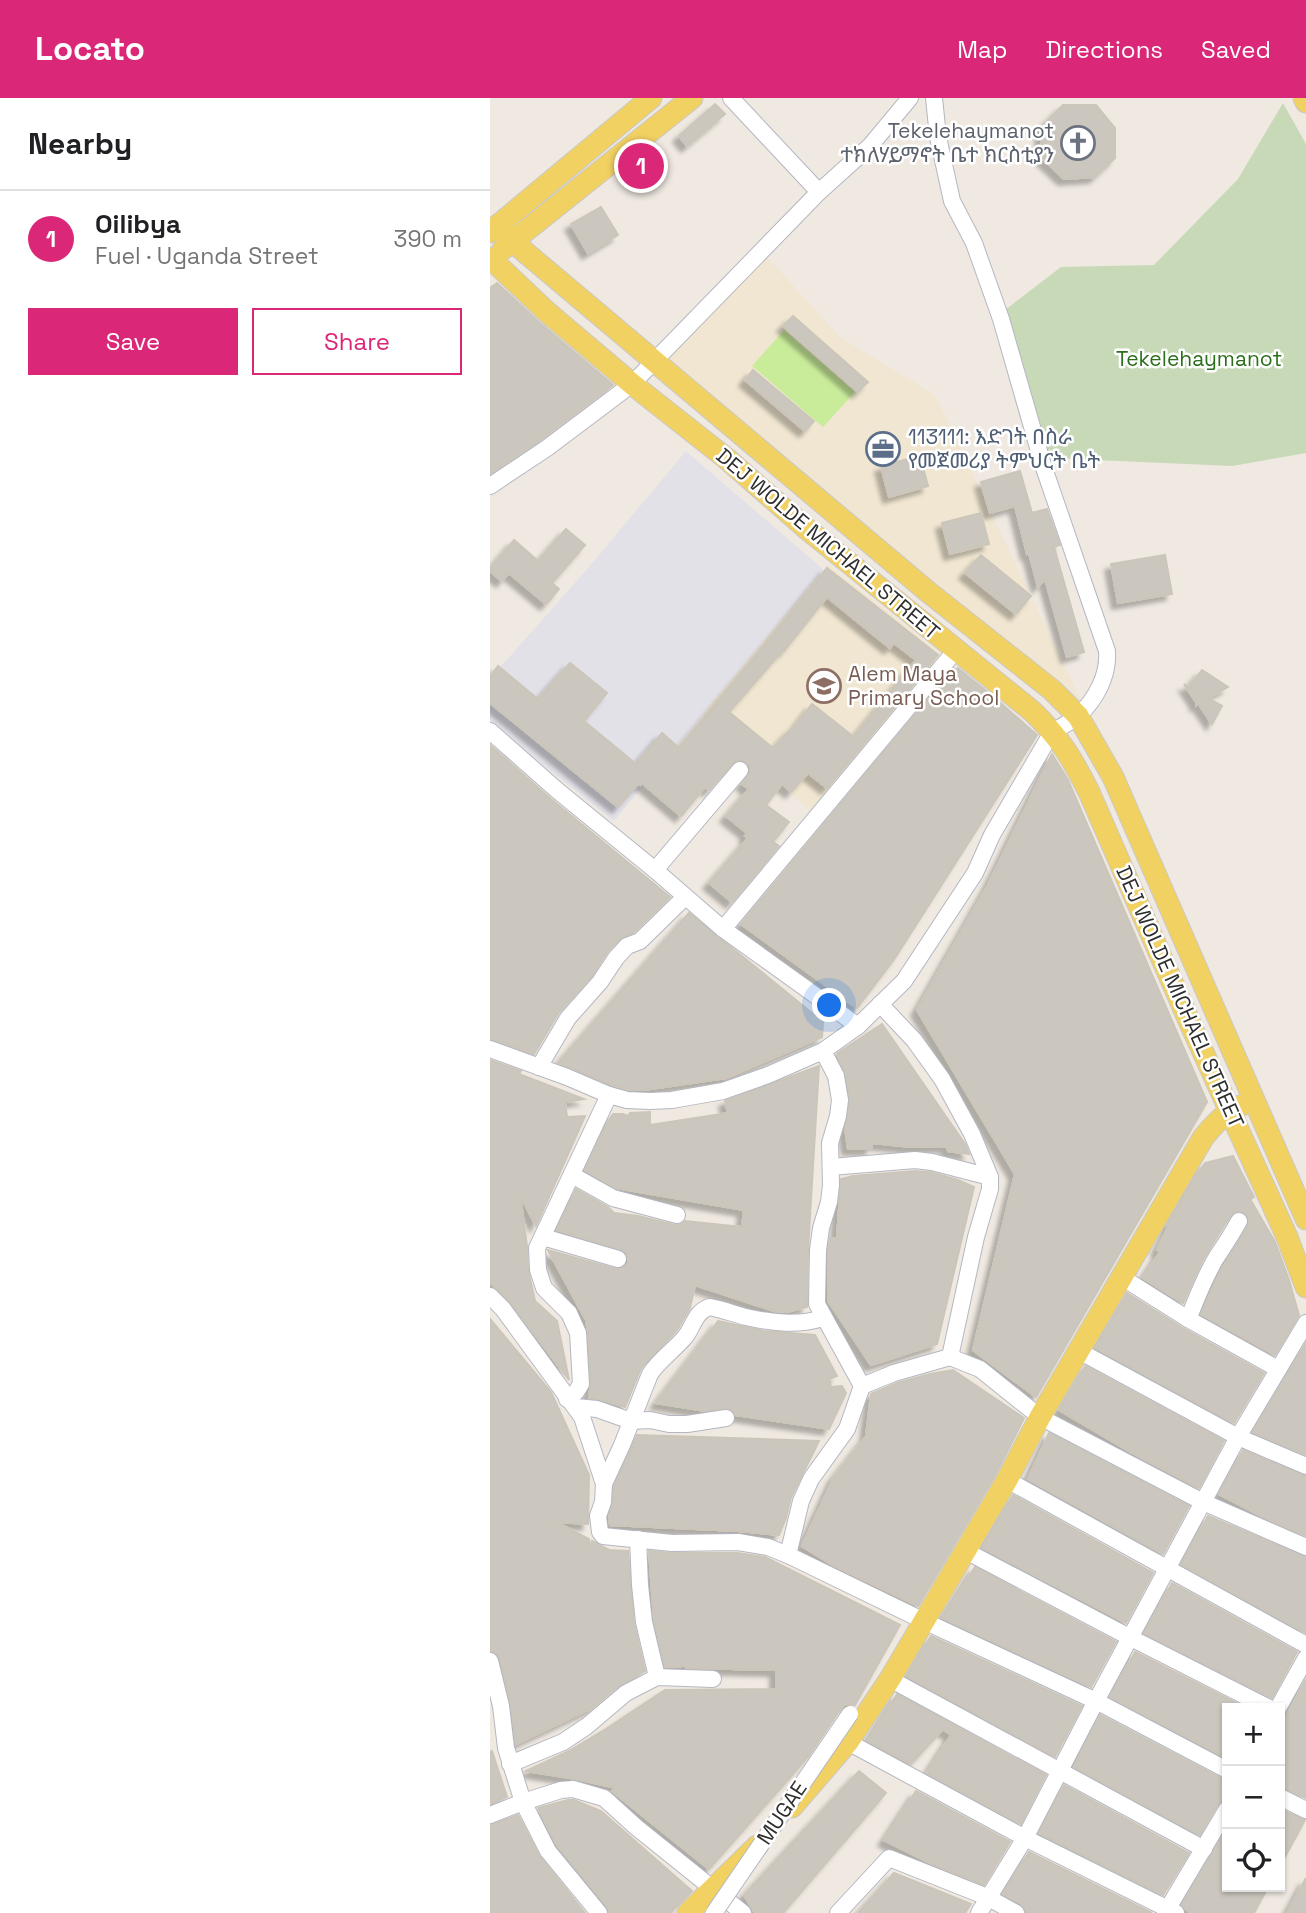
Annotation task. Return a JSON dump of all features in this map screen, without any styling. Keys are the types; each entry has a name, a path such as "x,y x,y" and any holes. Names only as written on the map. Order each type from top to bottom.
{"main road":[{"path":"490,258 498,231 651,98"},
{"path":"498,231 692,98"},
{"name":"DEJ WOLDE MICHAEL STREET","path":"498,231 927,591 1035,675 1078,716 1113,777 1306,1219"},
{"name":"DEJ WOLDE MICHAEL STREET","path":"490,258 547,313 1032,711 1053,732 1072,758 1089,792 1287,1237 1306,1287"},
{"path":"807,529 829,509"},
{"path":"688,1913 762,1840 848,1742 890,1679 1007,1480 1040,1417 1203,1138 1229,1111 1254,1098"}],"street":[{"path":"731,98 819,192"},
{"path":"490,486 547,448 632,384 819,192 870,146 910,98"},
{"path":"490,1049 627,1100 672,1100 723,1091 823,1051 858,1026 904,981 968,884 992,835 1053,732 1078,716 1095,695 1104,678 1107,651 1043,465 996,306 974,243 952,201 938,137 934,98"},
{"path":"723,929 956,650"},
{"path":"490,731 723,929 858,1026"},
{"path":"655,870 740,770"},
{"path":"1089,792 1113,777"},
{"path":"539,1067 568,1018 600,982 616,958 627,946 640,941 685,897"},
{"path":"880,1004 914,1040 942,1079 972,1134 990,1177 990,1189 976,1237 950,1357"},
{"path":"823,1051 836,1076 840,1100 830,1143 829,1202 818,1250 817,1304 862,1386"},
{"path":"571,1403 581,1384 578,1333 569,1313 544,1288 538,1270 537,1248 609,1095"},
{"path":"831,1167 915,1160 990,1177"},
{"path":"572,1175 613,1198 677,1215"},
{"path":"1188,1318 1204,1282 1239,1221"},
{"path":"544,1237 618,1259"},
{"path":"1123,1278 1278,1369"},
{"path":"490,1296 503,1309 571,1403 587,1431 604,1484"},
{"path":"823,1318 812,1322 787,1324 714,1308 704,1309 685,1337 650,1374 604,1484 603,1502 598,1516 600,1532 606,1537 672,1543 738,1542 788,1555 1096,1701 1222,1767"},
{"path":"979,1913 1025,1838 1238,1437 1306,1323"},
{"path":"1079,1351 1238,1437 1306,1466"},
{"path":"788,1555 802,1501 811,1479 847,1429 862,1386 894,1373 950,1357 980,1369 1040,1417 1203,1502 1306,1547"},
{"path":"571,1403 631,1421 687,1424 726,1418"},
{"path":"1007,1480 1306,1645"},
{"path":"638,1538 644,1622 657,1677"},
{"path":"964,1550 1259,1703"},
{"path":"1281,1703 1306,1658"},
{"path":"490,1661 501,1706 508,1756 523,1802 548,1851 599,1913"},
{"path":"508,1756 563,1742 587,1726 626,1693 657,1677 713,1679"},
{"path":"890,1679 1204,1849"},
{"name":"MUGAE","path":"714,1913 850,1714"},
{"path":"848,1742 1025,1838 1169,1911 1222,1818"},
{"path":"490,1743 508,1756"},
{"path":"490,1815 561,1790 573,1789 604,1798 743,1913"},
{"path":"1285,1800 1306,1810"},
{"path":"838,1913 890,1858 987,1897 1016,1913"}],"shaded area":[{"path":"765,255 841,338 935,395 1083,705 833,505 664,362"},
{"path":"686,451 824,570 614,821 490,723 490,677 589,567"},
{"name":"Alem Maya Primary School","path":"828,565 945,656 813,813 702,715"}],"green space":[{"name":"Tekelehaymanot","path":"1283,103 1306,144 1306,453 1232,466 1050,458 1005,310 1061,267 1154,265 1238,179"},
{"path":"784,330 855,392 823,427 752,366"}],"building":[{"path":"715,104 725,114 687,146 679,136"},
{"name":"Tekelehaymanot ተክለሃይማኖት ቤተ ክርስቲያን","path":"1063,105 1096,105 1115,128 1115,158 1095,177 1064,179 1042,158 1041,127"},
{"path":"601,207 618,235 588,253 571,224"},
{"path":"497,283 613,385 490,473 490,288"},
{"path":"793,316 868,382 858,392 783,326"},
{"path":"753,370 814,421 805,431 745,380"},
{"path":"920,456 928,486 889,497 881,466"},
{"path":"1020,471 1032,513 1047,509 1060,545 1054,547 1084,652 1067,657 1045,579 1038,587 1015,506 990,513 981,482"},
{"path":"981,513 989,544 950,554 942,523"},
{"path":"566,529 585,545 552,583 559,589 546,604 509,573 502,581 490,571 514,540 538,561"},
{"path":"981,555 1031,596 1016,614 965,573"},
{"path":"1165,555 1172,594 1118,603 1111,564"},
{"path":"827,568 938,655 827,788 808,773 791,792 782,784 766,805 789,822 773,842 779,846 732,902 709,883 748,838 745,836 747,833 726,816 749,789 742,784 750,773 750,766 746,762 741,760 733,763 709,790 705,787 681,816 642,783 638,784 618,807 490,703 490,677 498,666 538,699 570,663 607,693 584,721 636,764 662,733 679,748","holes":["827,597 890,648 894,643 916,660 854,737 812,704 793,729 773,748 729,712 784,651"]},
{"path":"954,668 958,668 1037,735 895,958 857,1008 741,924"},
{"path":"1202,670 1228,687 1208,698 1222,706 1212,724 1198,703 1196,705 1184,684 1198,692 1190,685"},
{"path":"490,745 670,897 634,932 620,939 608,951 592,976 559,1012 534,1054 490,1039"},
{"path":"1052,754 1068,780 1207,1102 1036,1397 973,1350 1015,1174 917,1010 988,885"},
{"path":"689,913 823,1022 822,1037 726,1078 644,1090 629,1090 612,1085 558,1063"},
{"path":"882,1024 965,1144 969,1154 948,1151 947,1146 912,1147 872,1143 871,1149 848,1149 845,1128 850,1099 846,1074 838,1053"},
{"path":"490,1060 584,1099 565,1102 567,1117 585,1116 536,1226 520,1195 528,1270 535,1301 557,1321 569,1380 511,1303 490,1282"},
{"path":"819,1066 807,1307 777,1312 695,1285 690,1308 677,1330 641,1368 625,1407 589,1398 591,1383 586,1320 548,1250 616,1269 625,1267 628,1257 621,1249 557,1230 576,1189 614,1213 675,1225 685,1221 742,1227 744,1210 616,1188 585,1170 613,1114 628,1116 630,1113 650,1112 650,1125 728,1113 725,1101"},
{"path":"1233,1156 1254,1197 1250,1199 1275,1242 1299,1315 1275,1355 1201,1314 1221,1271 1248,1226 1249,1220 1245,1212 1238,1211 1230,1216 1202,1261 1183,1303 1143,1278 1160,1252 1157,1250 1167,1226 1205,1163"},
{"path":"915,1171 930,1172 974,1187 937,1344 871,1365 828,1301 828,1251 830,1238 837,1238 841,1179"},
{"path":"1127,1293 1264,1373 1234,1423 1096,1348"},
{"path":"490,1319 551,1392 589,1475 588,1524 556,1522 589,1539 589,1549 592,1541 609,1550 628,1551 634,1623 645,1671 619,1685 592,1708 516,1744 511,1704 500,1659 497,1653 491,1651 490,1641"},
{"path":"718,1321 764,1331 815,1335 837,1376 829,1379 831,1387 842,1386 846,1393 829,1429 736,1415 729,1408 705,1411 656,1403"},
{"path":"1306,1343 1306,1455 1253,1432"},
{"path":"1085,1366 1224,1441 1199,1488 1059,1410"},
{"path":"953,1370 1024,1418 996,1474 918,1606 833,1565 802,1546 834,1477 866,1436 871,1394 897,1383"},
{"path":"1049,1433 1189,1506 1163,1554 1028,1479"},
{"path":"637,1435 819,1441 791,1497 779,1535 610,1525 614,1487"},
{"path":"1243,1450 1306,1476 1306,1536 1219,1494"},
{"path":"1013,1495 1153,1573 1126,1623 983,1548"},
{"path":"1208,1516 1306,1557 1306,1633 1181,1564"},
{"path":"649,1551 737,1553 765,1557 900,1625 855,1705 846,1704 841,1708 808,1757 709,1869 612,1791 621,1789 526,1771 569,1751 665,1690 776,1689 776,1670 686,1668 685,1665 665,1667 654,1620"},
{"path":"975,1567 1116,1642 1091,1687 943,1618"},
{"path":"1172,1583 1297,1652 1272,1698 1144,1633"},
{"path":"931,1636 1082,1706 1055,1757 907,1676"},
{"path":"1135,1652 1236,1703 1222,1703 1222,1755 1110,1697"},
{"path":"1306,1679 1306,1798 1285,1789 1285,1719"},
{"path":"897,1694 1046,1775 1021,1824 927,1773 951,1735 943,1729 911,1764 868,1741"},
{"path":"1100,1715 1222,1779 1222,1801 1200,1835 1074,1767"},
{"path":"492,1751 507,1797 490,1804 490,1752"},
{"path":"859,1771 886,1793 783,1913 755,1913 744,1895"},
{"path":"1064,1785 1189,1853 1163,1895 1039,1833"},
{"path":"916,1791 1010,1842 984,1885 884,1840"},
{"path":"568,1800 601,1811 692,1891 670,1913 609,1913 607,1906 557,1845 538,1808"},
{"path":"1285,1811 1305,1820 1285,1857"},
{"path":"518,1815 540,1857 585,1913 490,1913 490,1825"},
{"path":"1222,1837 1222,1892 1265,1892 1254,1913 1190,1913 1182,1905"},
{"path":"1029,1852 1152,1913 1026,1913 1022,1904 1003,1894"},
{"path":"894,1873 971,1904 965,1913 858,1913"},
{"path":"1306,1878 1306,1913 1287,1913"}],"place":[{"name":"Tekelehaymanot ተክለሃይማኖት ቤተ ክርስቲያን","path":"1078,143"},
{"name":"Oilibya","path":"641,166"},
{"name":"113111: እድገት በስራ የመጀመሪያ ትምህርት ቤት","path":"883,449"},
{"name":"Alem Maya Primary School","path":"824,686"}]}
